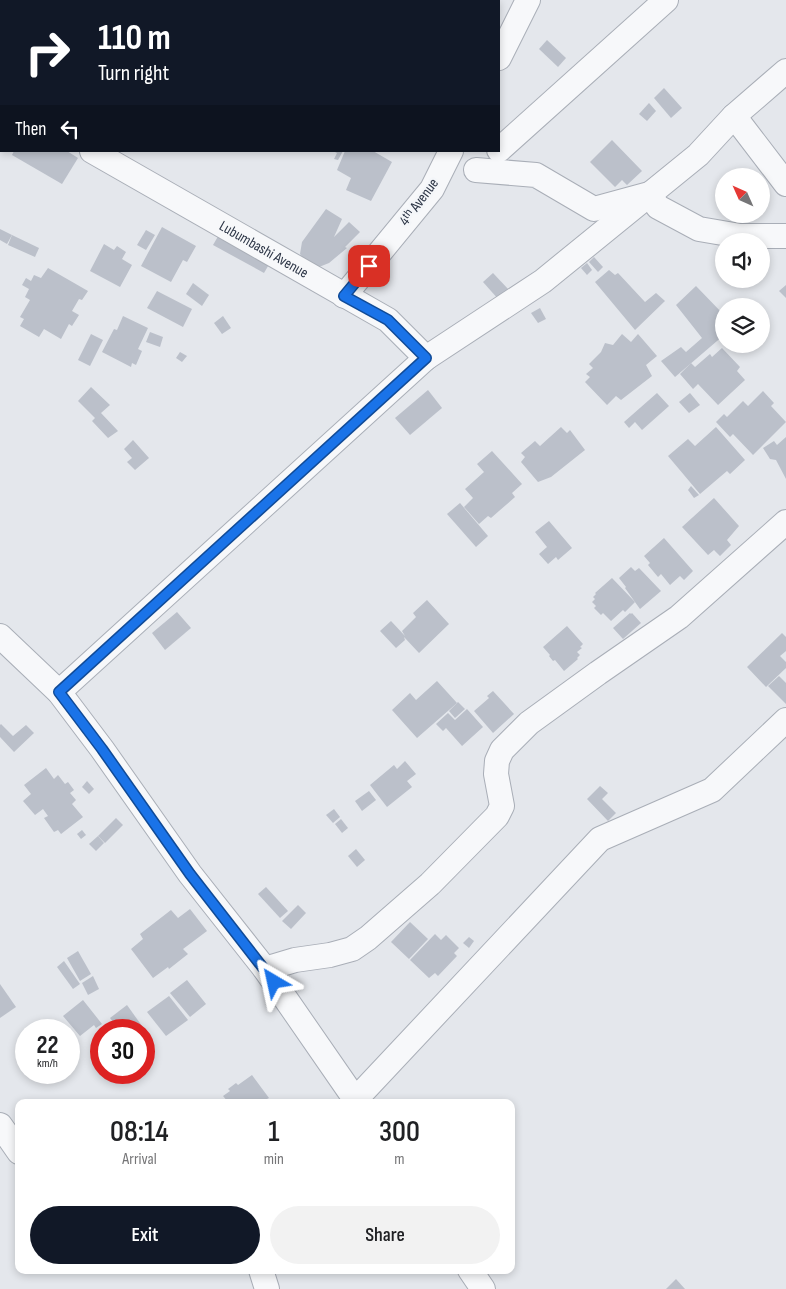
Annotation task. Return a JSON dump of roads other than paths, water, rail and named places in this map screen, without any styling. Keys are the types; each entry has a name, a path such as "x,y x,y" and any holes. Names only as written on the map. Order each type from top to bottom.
{"street":[{"path":"500,56 528,0"},
{"path":"500,148 666,0"},
{"path":"59,692 426,358 543,281 698,155 734,116 786,71"},
{"path":"734,116 786,184"},
{"name":"Lubumbashi Avenue","path":"94,152 388,320 426,358"},
{"name":"4ᵗʰ Avenue","path":"344,296 432,189 450,152"},
{"path":"432,189 476,170 496,152"},
{"path":"476,170 536,175 594,209 649,194"},
{"path":"649,194 658,207 699,229 740,236 786,236"},
{"path":"265,969 295,960 330,956 352,949 368,938 430,884 497,816 502,806 496,774 497,761 502,750 529,724 679,617 786,522"},
{"path":"0,636 59,692 102,749 190,874 265,969 355,1099"},
{"path":"358,1099 600,839 712,790 786,720"},
{"path":"0,1125 15,1146"},
{"path":"262,1274 267,1289"},
{"path":"473,1274 483,1289"}]}
